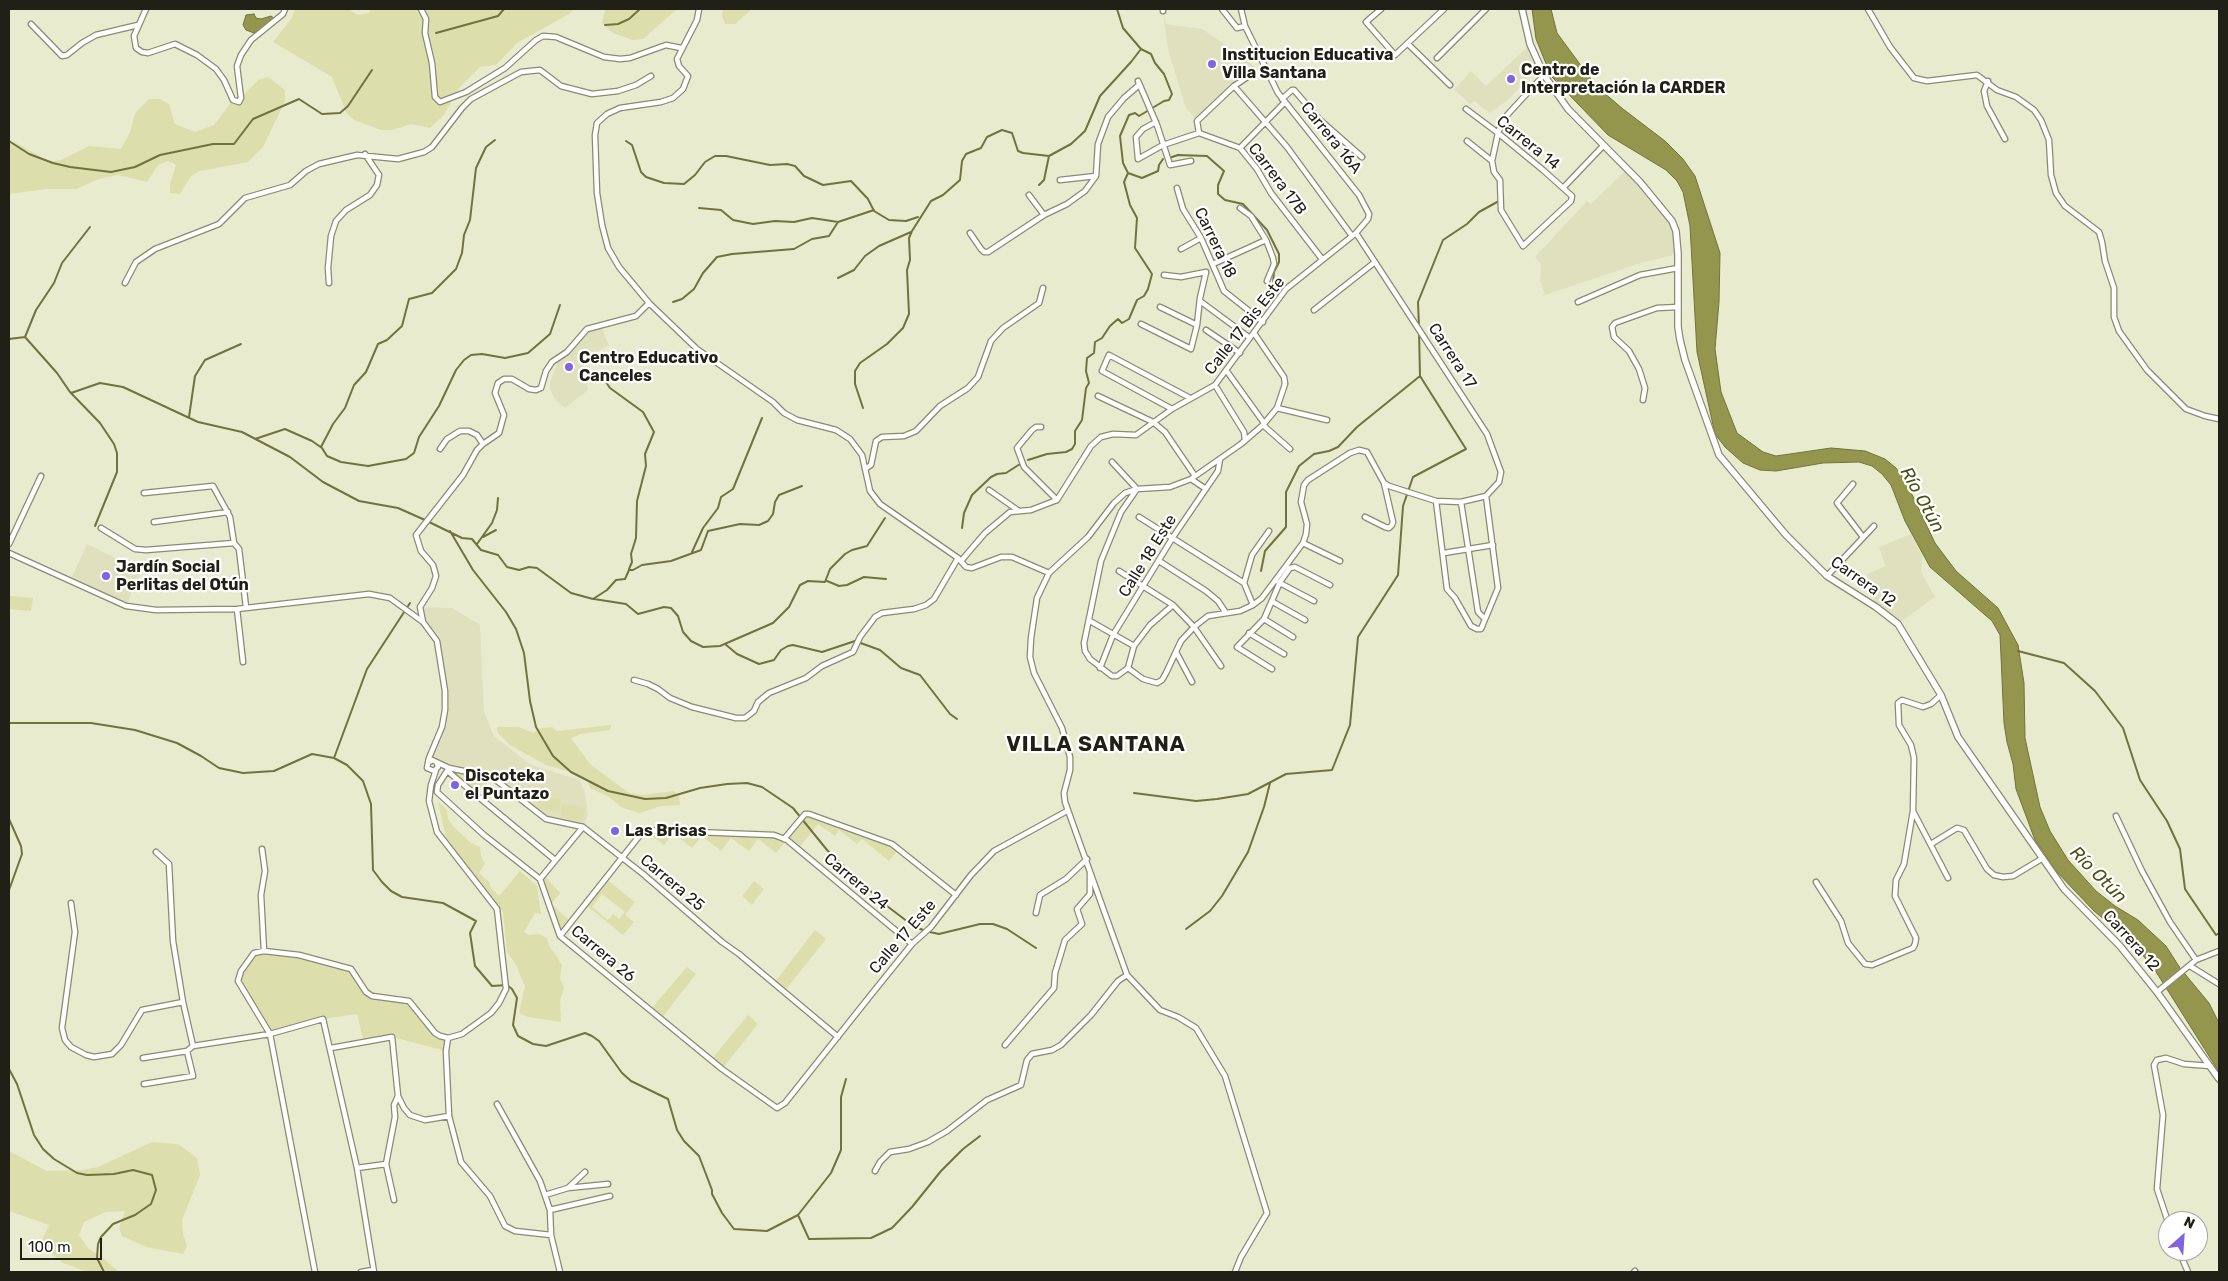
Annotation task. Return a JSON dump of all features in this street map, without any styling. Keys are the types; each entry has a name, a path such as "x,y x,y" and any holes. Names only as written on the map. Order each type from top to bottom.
{"street":[{"path":"146,9 138,25 134,43 140,51 148,53 175,44 197,55 220,74 233,100 239,102 241,98 238,66 241,55 252,40 283,14 284,9"},
{"path":"421,9 426,19 425,33 432,62 435,97 440,102 466,92 505,68 543,36 556,37 604,57 620,59 666,45 681,48"},
{"path":"699,9 696,20 677,59 679,66 688,76 683,89 673,98 661,102 620,108 607,114 598,123 595,135 597,193 602,226 608,248 629,280 649,303 697,349 773,402 784,413 797,420 836,430 850,439 862,455 870,491 880,504 960,560 966,567 972,568 995,558 1012,557 1049,573"},
{"path":"1222,9 1237,28 1246,26"},
{"name":"Carrera 16A","path":"1241,9 1246,26 1268,76 1284,101 1354,187 1369,214"},
{"path":"1382,9 1366,22 1395,55 1444,9"},
{"path":"1438,58 1486,9"},
{"name":"Carrera 12","path":"1522,9 1527,34 1544,75 1568,109 1656,199 1672,221 1676,231 1678,327 1685,360 1719,455 1786,535 1827,576 1876,607 1898,624 1941,695 1958,737 2064,889 2120,946 2157,992 2219,1079"},
{"path":"1868,9 1890,47 1914,78 1927,81 1977,74 1997,90 2027,104 2041,120 2048,140 2051,175 2056,193 2065,206 2099,232 2105,261 2114,288 2114,317 2119,331 2147,370 2186,409 2219,419"},
{"path":"30,24 62,56 67,56 82,43 96,35 138,25"},
{"path":"1408,44 1450,85"},
{"path":"125,283 136,262 155,249 219,224 245,198 290,185 306,171 319,164 339,158 365,154 398,159 424,152 432,147 462,108 471,100 503,80 533,70 545,73 561,86 592,94 618,91 636,85 651,76"},
{"path":"1156,122 1143,129 1136,137 1138,158 1163,145 1199,134 1197,121 1234,86 1252,74"},
{"path":"1468,140 1492,161 1498,133 1508,114 1544,75"},
{"path":"1988,81 1984,91 1987,106 2005,139"},
{"path":"970,233 980,250 988,252 1044,215 1067,204 1085,191 1096,176 1100,133 1115,107 1139,83 1156,122 1170,165 1191,161"},
{"name":"Carrera 17","path":"1234,86 1287,147 1375,262 1487,434 1501,472 1499,482 1486,496"},
{"path":"1240,148 1292,90 1300,94 1320,120 1362,157"},
{"path":"466,92 471,100"},
{"name":"Carrera 14","path":"1466,109 1498,133 1563,188 1573,199 1523,246 1501,210 1500,180 1494,172 1492,161"},
{"name":"Carrera 17B","path":"1199,134 1240,148 1257,169 1270,194 1322,259"},
{"path":"1563,188 1603,146"},
{"path":"329,283 328,268 331,236 336,221 346,210 370,195 377,186 379,175 365,154"},
{"path":"1060,180 1096,176"},
{"name":"Carrera 18","path":"1177,188 1183,209 1201,238 1226,294 1263,322"},
{"path":"1029,195 1044,215"},
{"path":"1240,208 1251,216 1266,240 1274,264 1267,281"},
{"name":"Calle 17 Bis Este","path":"1057,500 1091,446 1101,437 1113,434 1136,435 1172,409 1216,385 1286,289 1354,235 1366,224 1369,214"},
{"path":"1181,249 1201,238"},
{"path":"1213,264 1266,240"},
{"path":"1314,310 1375,262"},
{"path":"1578,302 1640,275 1678,268"},
{"path":"1141,324 1189,350 1192,346 1206,272 1181,277 1164,275"},
{"path":"865,469 871,465 876,441 882,437 904,436 916,431 940,406 968,388 978,377 991,341 1003,328 1039,303 1043,288"},
{"path":"1200,301 1250,338"},
{"path":"423,622 420,607 432,588 436,576 433,565 421,551 416,535 463,476 483,444 499,433 504,415 495,393 498,383 504,379 512,380 529,389 536,390 541,388 546,371 552,362 567,352 587,330 636,316 649,303"},
{"path":"1160,307 1197,325"},
{"path":"1643,400 1645,388 1640,369 1629,352 1614,337 1611,329 1615,323 1657,308 1678,307"},
{"path":"1206,330 1240,353"},
{"path":"1235,1272 1241,1257 1267,1213 1225,1076 1196,1028 1178,1016 1160,1010 1127,975 1091,870 1068,811 1064,793 1070,770 1070,757 1062,728 1034,673 1030,658 1030,638 1037,598 1049,573 1088,537 1114,503 1125,493 1137,489 1170,487 1194,478 1264,424 1277,408 1285,384 1284,376 1254,334"},
{"path":"1172,409 1102,370 1110,355 1190,398"},
{"path":"1226,370 1264,424 1290,449"},
{"path":"1216,385 1244,432 1245,440"},
{"path":"1098,396 1153,422 1165,432 1194,478 1206,490"},
{"path":"1277,408 1327,420"},
{"path":"634,680 648,684 670,698 692,707 736,718 745,718 754,711 758,702 768,693 806,678 822,666 853,652 860,638 875,617 882,613 914,609 930,602 960,560 998,520 1010,512 1031,510 1057,500 1024,467 1017,448 1032,430 1036,427 1042,427"},
{"path":"440,449 447,439 460,432 469,431 477,435 483,444"},
{"path":"1128,668 1143,679 1157,683 1162,680 1166,673 1181,641 1194,627 1208,616 1253,605 1262,598 1277,581 1302,543 1308,529 1302,511 1301,493 1308,480 1350,453 1359,450 1367,452 1384,483 1393,522 1389,528 1364,517"},
{"name":"Calle 18 Este","path":"1100,668 1113,635 1173,537 1218,471 1220,459"},
{"path":"1112,462 1137,489"},
{"path":"9,544 41,476"},
{"path":"1384,483 1436,501 1461,502 1486,496 1498,588 1483,626 1477,629 1464,617 1455,598 1448,589 1436,501"},
{"path":"1854,484 1838,503 1863,537"},
{"path":"144,493 213,486 228,512 234,544 239,549 246,607"},
{"path":"1137,489 1121,512 1101,561 1084,644 1085,651 1100,668 1112,676 1117,676 1128,668 1134,646 1150,625 1173,605"},
{"path":"989,490 1019,511"},
{"path":"1461,502 1478,612 1485,619"},
{"path":"154,522 228,512"},
{"path":"1139,517 1244,584 1253,605"},
{"path":"1827,576 1874,526"},
{"path":"101,528 136,549 146,550 234,544"},
{"path":"1244,584 1252,555 1269,531"},
{"path":"1302,543 1340,561"},
{"path":"1444,553 1493,545"},
{"path":"9,553 126,606 174,611 237,608 369,594 390,598 423,622 437,641 445,691 442,726 428,766 431,785 430,801 437,832 497,909 506,989 500,1003 491,1013 462,1034 448,1038 435,1033 409,1001 396,998 379,998 366,992 351,969 299,955 264,951 254,954 241,971 238,981 270,1034 315,1272"},
{"path":"1159,561 1218,601 1226,613"},
{"path":"1272,669 1238,649 1238,646 1264,619 1273,602 1277,581 1292,566 1330,585"},
{"path":"1119,572 1173,605 1194,627 1221,666"},
{"path":"1277,581 1314,601"},
{"path":"1273,602 1305,620"},
{"path":"237,608 243,662"},
{"path":"1264,619 1294,637"},
{"path":"1090,621 1134,646"},
{"path":"1249,634 1284,654"},
{"path":"1176,652 1192,682"},
{"path":"1816,882 1841,921 1848,943 1865,964 1872,965 1913,948 1916,938 1895,896 1896,880 1904,864 1913,811 1914,758 1910,745 1899,725 1898,703 1902,700 1924,707 1931,704 1941,695"},
{"path":"431,785 437,766 432,752"},
{"path":"428,766 432,760 437,766"},
{"path":"428,766 430,771 437,766"},
{"name":"Carrera 25","path":"437,766 492,777 546,818 583,827 838,1037"},
{"path":"448,768 450,773 458,780 555,860"},
{"path":"448,768 436,789 439,795 484,835 540,879 583,827"},
{"name":"Calle 17 Este","path":"781,1107 912,944 931,927 971,874 994,851 1068,811"},
{"path":"1913,811 1948,878"},
{"path":"560,936 644,830 774,835 784,839 804,814 807,814 892,844 956,895"},
{"path":"2116,816 2142,871 2170,922 2196,960"},
{"path":"1931,844 1957,828 1964,830 1988,869 1994,875 2003,877 2013,876 2043,858"},
{"name":"Carrera 24","path":"784,839 912,944"},
{"path":"262,849 265,871 261,895 264,951"},
{"path":"156,852 169,864 173,941 183,1002 193,1046"},
{"path":"1036,913 1040,895 1066,879 1087,859"},
{"path":"1005,1045 1054,988 1055,973 1065,940 1082,924 1077,909 1090,894 1091,870"},
{"name":"Carrera 26","path":"540,879 560,936 722,1068 768,1103 777,1108 781,1107"},
{"path":"71,902 74,932 62,1028 65,1040 71,1047 94,1057 112,1054 121,1045 142,1010 183,1002"},
{"path":"2157,992 2196,960 2219,951"},
{"path":"2190,966 2219,984"},
{"path":"876,1171 880,1162 890,1152 909,1149 928,1142 947,1131 987,1100 1021,1086 1027,1060 1032,1054 1061,1046 1091,1015 1118,981 1127,975"},
{"path":"142,1058 187,1051 193,1046 270,1034 323,1019 357,1168 373,1271 361,1272"},
{"path":"331,1048 392,1037 398,1096 404,1108 417,1119 425,1120 449,1116"},
{"path":"448,1038 446,1061 449,1116 461,1162 490,1196 505,1226 515,1231 551,1235"},
{"path":"144,1084 192,1076 187,1051"},
{"path":"2164,1211 2157,1189 2163,1115 2154,1065 2157,1060 2166,1058 2184,1064 2210,1066"},
{"path":"394,1200 386,1164 395,1117 394,1105 398,1096"},
{"path":"497,1104 540,1181 550,1210 551,1235 560,1272"},
{"path":"357,1168 386,1164"},
{"path":"568,1188 585,1172"},
{"path":"545,1195 568,1188 608,1184"},
{"path":"550,1210 610,1196"}],"shaded area":[{"path":"295,9 348,9 358,15 369,13 371,9 574,9 569,14 517,43 496,65 480,67 459,88 444,115 430,128 411,124 392,130 381,130 354,120 347,114 332,77 273,42 292,18"},
{"path":"605,9 677,9 643,39 633,40 613,33 602,23"},
{"path":"723,9 752,9 735,24 725,24 722,16"},
{"name":"Río Otún","path":"1532,9 1551,9 1557,33 1596,86 1665,141 1683,159 1695,176 1720,253 1719,302 1715,349 1721,392 1737,433 1763,452 1776,456 1831,448 1865,451 1885,459 1896,468 1906,482 1935,543 1956,571 1998,608 2018,645 2024,683 2025,738 2040,807 2050,831 2068,860 2096,891 2115,906 2138,920 2166,946 2180,968 2209,1003 2219,1023 2219,1072 2153,967 2129,940 2094,911 2056,871 2035,840 2016,789 2013,764 2007,742 2004,723 2000,635 1992,621 1930,567 1905,521 1891,485 1872,466 1859,462 1823,463 1776,471 1760,470 1743,463 1725,447 1715,434 1697,352 1690,226 1683,192 1677,181 1666,170 1608,135 1551,76 1536,39"},
{"name":"Institucion Educativa Villa Santana","path":"1163,11 1166,24 1202,29 1248,60 1257,70 1234,86 1197,121 1186,108 1168,50"},
{"path":"254,14 256,18 261,19 271,16 275,19 254,33 246,30 243,25 246,15"},
{"name":"Centro de Interpretación la CARDER","path":"1530,44 1539,67 1508,100 1490,113 1474,101 1470,104 1454,90 1471,71 1486,86"},
{"path":"268,77 285,90 285,101 263,147 248,162 200,171 191,176 180,194 170,193 170,183 176,165 168,161 158,165 147,182 118,175 99,179 76,189 46,189 9,194 9,143 14,142 50,162 61,160 89,146 121,149 130,132 135,113 149,99 160,99 169,104 175,124 195,132 214,125 233,100 236,102 258,80"},
{"path":"1627,169 1672,221 1678,254 1641,263 1545,295 1540,280 1541,264 1535,257 1587,201 1591,204"},
{"name":"Centro Educativo Canceles","path":"600,324 609,345 582,360 588,390 565,408 554,398 550,389 550,382 560,357 587,329"},
{"path":"1911,534 1923,557 1921,572 1935,597 1898,624 1876,607 1867,574 1886,566 1879,547"},
{"name":"Jardín Social Perlitas del Otún","path":"87,544 142,571 126,606 70,581"},
{"path":"10,596 33,598 31,611 9,609"},
{"path":"420,607 452,608 480,625 484,712 494,736 531,765 580,780 585,793 588,814 583,827 546,819 492,777 430,761 442,727 445,710 437,641 423,622"},
{"path":"611,725 610,730 581,734 571,738 590,764 629,793 643,795 674,791 679,797 680,805 661,806 639,813 621,807 609,797 590,788 588,782 577,774 546,765 510,745 498,733 497,727 519,727 533,733 542,728 552,727 557,731"},
{"path":"449,769 492,777 478,796 458,780"},
{"path":"539,795 561,799 559,812 537,807"},
{"path":"438,802 447,810 448,819 454,827 471,843 480,847 481,856 485,864 479,873 489,882 491,888 499,896 520,871 537,886 541,914 535,913 524,932 529,935 539,934 547,938 549,945 562,965 560,978 564,988 560,1000 561,1022 528,1017 519,1013 525,986 516,965 507,952 503,912 446,838"},
{"path":"562,804 585,808 582,821 560,817"},
{"path":"805,814 899,849 889,861 862,839 857,844 839,830 835,836 818,824 798,849 787,840 776,853 758,839 749,851 731,838 721,851 702,836 692,848 673,833 664,845 644,830 774,835 784,839"},
{"path":"544,875 560,893 551,904 571,922 560,936 541,882"},
{"path":"606,879 635,902 625,915 634,922 623,935 585,904","holes":["602,894 625,912 619,919 613,914 608,920 592,907"]},
{"path":"754,881 764,889 752,905 742,896"},
{"path":"815,930 826,939 784,992 774,983"},
{"path":"264,951 299,955 351,969 366,992 372,996 409,1001 435,1033 448,1038 446,1051 392,1037 364,1043 357,1014 323,1019 270,1034 238,981 241,971 254,953"},
{"path":"687,967 696,974 661,1019 650,1010"},
{"path":"748,1015 758,1024 722,1069 711,1060"},
{"path":"152,1142 178,1144 197,1158 200,1175 182,1220 183,1234 187,1246 183,1254 146,1247 122,1236 119,1228 125,1211 106,1212 84,1222 79,1235 88,1248 119,1272 88,1272 63,1263 40,1244 49,1225 9,1211 9,1151 47,1171 82,1170 98,1167"}],"waterway":[{"path":"436,33 498,16 504,9"},
{"path":"605,25 618,24 629,19 640,9"},
{"path":"1117,9 1123,28 1141,49 1151,54 1155,63 1164,74 1172,94 1169,100 1139,116 1135,113 1129,115 1120,136 1123,163 1128,173 1142,178 1158,171 1163,159"},
{"path":"863,408 855,384 855,371 860,363 887,344 903,328 909,314 907,270 910,260 909,238 931,201 943,195 960,180 962,161 966,154 981,148 987,137 1002,130 1012,133 1018,151 1023,153 1049,156 1071,144 1085,131 1100,96 1141,49"},
{"path":"9,141 29,154 53,163 111,172 135,167 160,155 213,144 234,144 253,119 299,99 322,114 340,113 348,106 372,70"},
{"path":"321,447 333,424 345,408 354,385 366,372 378,344 387,340 402,326 409,299 432,293 456,269 462,253 464,235 470,220 476,168 486,147 495,140"},
{"path":"626,141 632,145 641,172 646,177 664,183 684,184 695,175 705,162 715,156 726,156 770,165 787,164 795,166 804,176 823,185 851,181 868,199 874,211 889,220 906,221 918,217"},
{"path":"1169,158 1178,155 1207,156 1224,171 1218,185 1218,194 1225,200 1243,204 1267,230 1279,254 1279,262 1274,272 1273,283"},
{"path":"1039,185 1044,180 1049,156"},
{"path":"1028,460 1072,449 1075,444 1075,431 1082,420 1086,388 1089,383 1086,371 1087,358 1094,353 1095,342 1102,338 1110,326 1118,319 1122,323 1129,319 1137,300 1144,296 1148,289 1152,274 1135,248 1137,218 1130,205 1124,182 1128,173"},
{"path":"1419,327 1418,302 1443,240 1467,224 1479,212 1499,201"},
{"path":"699,208 721,210 733,220 753,224 775,221 794,222 812,218 838,222 874,210"},
{"path":"673,302 682,299 694,289 703,273 717,257 794,249 812,239 829,236 838,222"},
{"path":"25,337 36,310 54,283 62,263 90,227"},
{"path":"838,278 854,270 865,256 879,246 911,232"},
{"path":"255,439 285,429 312,441 322,448 327,456 341,462 368,466 406,459 414,453 419,437 439,406 456,370 464,360 471,355 482,354 505,358 528,353 550,334 560,305"},
{"path":"1134,793 1196,801 1217,799 1248,794 1286,774 1332,770 1350,725 1358,637 1398,575 1403,506 1413,477 1466,449 1420,376 1419,331"},
{"path":"25,337 57,373 70,392 100,423 114,444 117,453 117,472 95,526"},
{"path":"9,339 25,337"},
{"path":"189,417 195,376 205,360 241,344"},
{"path":"601,375 610,388 643,412 654,432 645,454 646,466 637,501 636,538 629,569"},
{"path":"1261,571 1265,551 1286,527 1286,492 1299,466 1314,454 1338,447 1357,427 1420,376"},
{"path":"71,393 100,383 123,387 198,422 242,432 290,457 323,482 359,501 398,508 425,520"},
{"path":"692,552 703,528 718,508 721,497 733,489 762,418"},
{"path":"962,528 964,513 972,495 991,477 1006,473 1020,464"},
{"path":"429,522 462,538 472,539 481,550 498,555 507,567 519,570 529,567 537,568 571,593 593,599 607,590 616,580 625,579 629,570 642,565 671,561 701,550 708,531 740,524 759,525 768,521 773,514 775,502 779,495 802,486"},
{"path":"477,544 492,523 497,510 498,498"},
{"path":"594,599 626,604 638,614 664,607 671,608 678,616 683,632 691,641 703,647 720,646 773,623 789,607 800,585 808,581 825,582 830,569 845,554 867,546 885,518"},
{"path":"483,537 496,530"},
{"path":"450,531 473,570 506,612 516,629 524,653 530,701 536,727 553,756 571,772 608,791 645,799 666,798 700,788 727,784 747,783 762,787 793,808 827,850 883,903 912,925 925,931 939,934 980,924 993,924 1007,929 1036,948"},
{"path":"827,581 839,586 847,585 864,577 886,579"},
{"path":"334,758 367,669 410,603"},
{"path":"725,644 737,654 759,664 774,660 781,650 788,646 793,645 822,652 855,641 880,650 901,668 920,675 950,714 957,719"},
{"path":"2018,651 2064,663 2095,691 2123,728 2140,780 2167,821 2180,849 2185,889 2216,935 2219,933"},
{"path":"9,723 91,723 135,730 177,743 219,768 243,773 274,771 312,754 334,758 347,765 363,781 371,804 373,870 382,882 391,891 402,897 443,903 476,921 470,933 475,966 492,986 507,985 512,989 517,998 513,1025 518,1036 533,1044 546,1046 585,1033 599,1041 622,1073 631,1081 668,1099 677,1130 684,1141 699,1156 712,1194 722,1213 734,1229 767,1231 798,1215 831,1173 841,1150 841,1097 846,1079"},
{"path":"1186,929 1210,911 1222,896 1248,852 1264,807 1270,783"},
{"path":"9,819 21,846 22,854 9,890"},
{"path":"9,1069 17,1084 34,1135 43,1149 54,1159 77,1173 87,1175 114,1174 133,1170 152,1175 156,1190 151,1204 135,1215 113,1224 101,1237 98,1244 97,1258 104,1272"},
{"path":"798,1215 809,1239 871,1238 892,1228 941,1171 963,1149 980,1136"}],"place":[{"name":"Institucion Educativa Villa Santana","path":"1212,64"},
{"name":"Centro de Interpretación la CARDER","path":"1511,79"},
{"name":"Centro Educativo Canceles","path":"569,367"},
{"name":"Jardín Social Perlitas del Otún","path":"106,576"},
{"name":"Discoteka el Puntazo","path":"455,785"},
{"name":"Las Brisas","path":"615,831"}],"district":[{"name":"VILLA SANTANA","path":"1096,745"}]}
